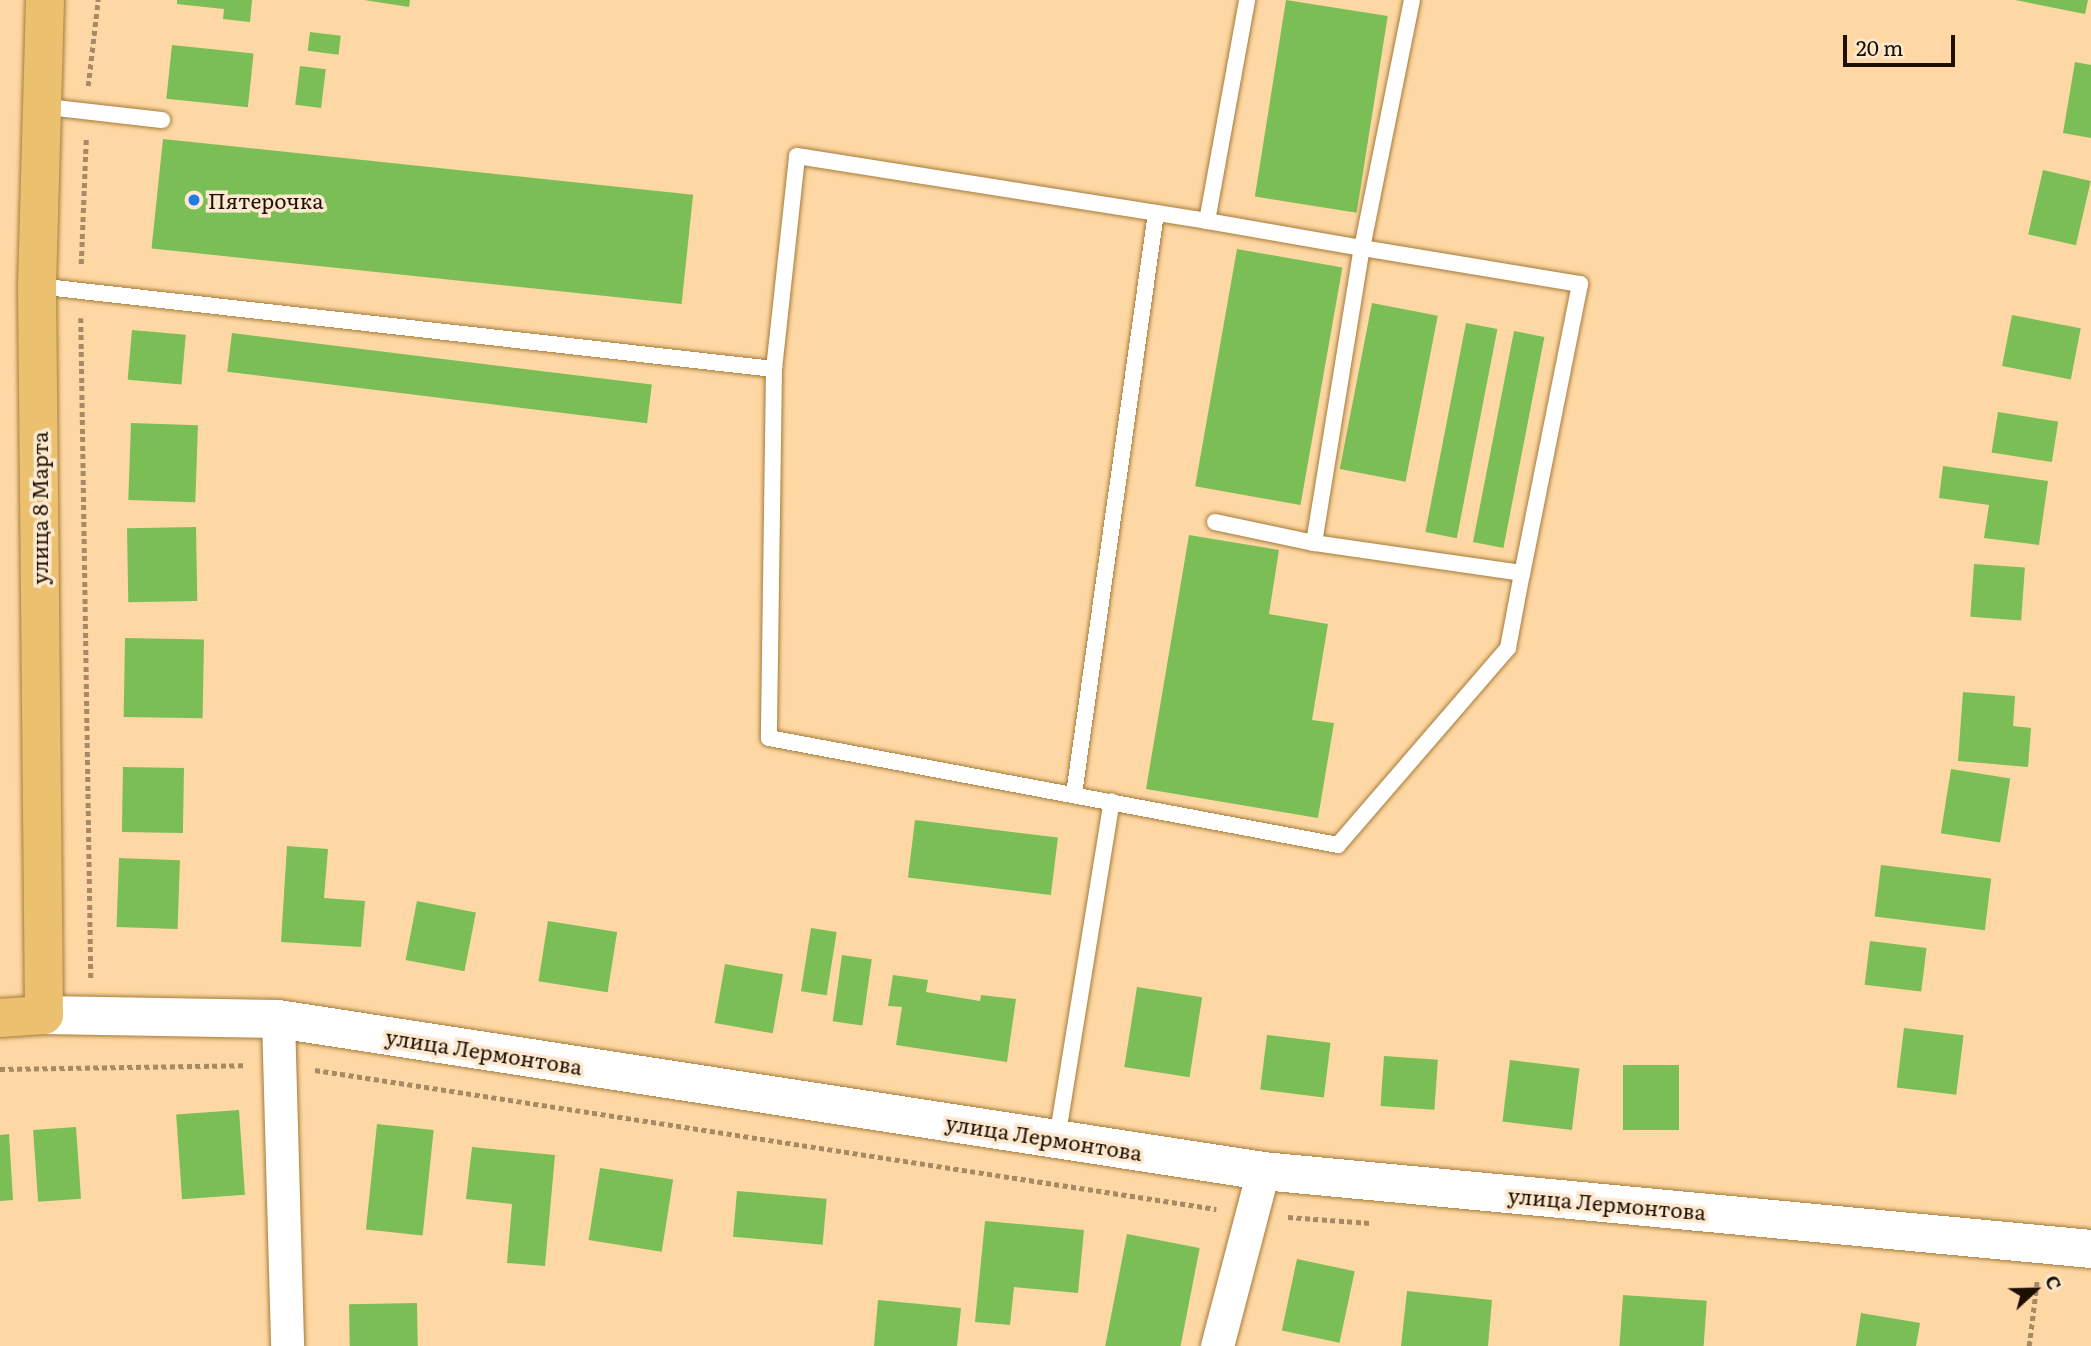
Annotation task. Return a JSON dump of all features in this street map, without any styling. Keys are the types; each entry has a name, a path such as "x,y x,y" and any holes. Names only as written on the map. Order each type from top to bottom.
{"main road":[{"name":"улица 8 Марта","path":"44,1015 37,286 39,106 45,0"},
{"name":"улица Лермонтова","path":"0,1018 44,1015"}],"street":[{"name":"улица Лермонтова","path":"44,1015 278,1019 1263,1171 2091,1249"},
{"path":"278,1019 288,1346"},
{"path":"1217,1346 1263,1171"}],"lane":[{"path":"1207,221 1247,0"},
{"path":"1314,543 1362,248 1412,0"},
{"path":"39,106 162,120"},
{"path":"797,156 1156,213 1580,284 1508,648 1338,845 769,738 774,369 797,156"},
{"path":"1074,794 1156,213"},
{"path":"37,286 774,369"},
{"path":"1215,522 1314,543 1522,573"},
{"path":"1057,1139 1112,801"}],"path":[{"path":"81,319 92,1016"},
{"path":"2029,1346 2039,1270"}],"building":[{"path":"177,0 252,0 250,22 223,19 224,9 177,4"},
{"path":"364,0 410,0 409,7"},
{"path":"1286,0 1388,16 1357,213 1255,197"},
{"path":"2015,0 2088,0 2085,14"},
{"path":"310,32 341,36 338,55 308,51"},
{"path":"172,45 254,54 248,107 166,99"},
{"path":"2075,62 2091,65 2091,138 2063,133"},
{"path":"300,66 326,69 321,108 295,105"},
{"path":"163,139 693,195 682,304 152,248"},
{"path":"2043,170 2091,181 2076,245 2028,234"},
{"path":"1237,249 1342,268 1301,505 1195,486"},
{"path":"1372,303 1438,316 1406,482 1340,469"},
{"path":"2012,315 2081,328 2071,379 2002,366"},
{"path":"1466,323 1497,329 1457,538 1425,532"},
{"path":"132,330 186,335 181,385 128,380"},
{"path":"1514,331 1544,337 1503,548 1473,542"},
{"path":"232,333 652,385 647,423 227,372"},
{"path":"1998,412 2058,422 2052,462 1992,452"},
{"path":"131,423 198,425 195,502 128,500"},
{"path":"1943,466 2048,481 2039,545 1984,538 1989,505 1939,498"},
{"path":"196,527 197,601 128,602 127,528"},
{"path":"1189,535 1279,550 1269,614 1328,624 1312,720 1334,723 1318,818 1146,789"},
{"path":"1974,564 2025,568 2021,620 1970,617"},
{"path":"125,638 204,639 203,718 124,717"},
{"path":"1963,692 2015,696 2013,726 2031,728 2028,767 1958,761"},
{"path":"123,767 184,768 183,833 122,832"},
{"path":"1951,769 2010,778 2000,843 1941,833"},
{"path":"915,820 1058,838 1051,895 908,878"},
{"path":"287,846 328,849 324,898 365,901 361,947 281,942"},
{"path":"119,858 180,860 178,929 117,927"},
{"path":"1881,865 1991,879 1985,930 1875,917"},
{"path":"417,901 476,912 464,971 406,960"},
{"path":"548,921 617,932 608,992 538,981"},
{"path":"811,928 837,932 827,995 801,991"},
{"path":"1870,941 1927,948 1921,992 1865,985"},
{"path":"842,955 872,959 862,1026 833,1021"},
{"path":"725,964 783,974 773,1033 715,1023"},
{"path":"893,975 928,980 926,992 980,1001 981,995 1016,999 1007,1062 896,1045 902,1007 888,1006"},
{"path":"1137,987 1202,997 1190,1077 1124,1067"},
{"path":"1904,1028 1964,1035 1956,1095 1897,1088"},
{"path":"1267,1035 1331,1043 1324,1097 1260,1090"},
{"path":"1384,1056 1438,1060 1434,1110 1381,1106"},
{"path":"1510,1060 1579,1069 1572,1130 1502,1122"},
{"path":"1623,1065 1679,1065 1679,1130 1623,1130"},
{"path":"239,1110 245,1195 182,1199 176,1114"},
{"path":"377,1124 434,1130 423,1235 366,1229"},
{"path":"76,1127 81,1199 38,1202 33,1130"},
{"path":"9,1134 13,1200 0,1201 0,1135"},
{"path":"472,1147 555,1155 545,1266 507,1263 512,1204 466,1199"},
{"path":"600,1168 673,1180 662,1252 589,1240"},
{"path":"737,1191 827,1199 823,1245 733,1237"},
{"path":"985,1221 1084,1230 1078,1293 1014,1287 1010,1325 975,1322"},
{"path":"1127,1234 1200,1248 1181,1346 1105,1346"},
{"path":"1297,1259 1355,1271 1340,1343 1282,1330"},
{"path":"1407,1291 1492,1300 1488,1346 1401,1346"},
{"path":"1623,1295 1707,1301 1704,1346 1619,1346"},
{"path":"878,1300 961,1308 957,1346 874,1346"},
{"path":"417,1303 418,1346 350,1346 349,1304"},
{"path":"1861,1313 1920,1323 1916,1346 1856,1346"}],"place":[{"name":"Пятерочка","path":"194,200"}]}
